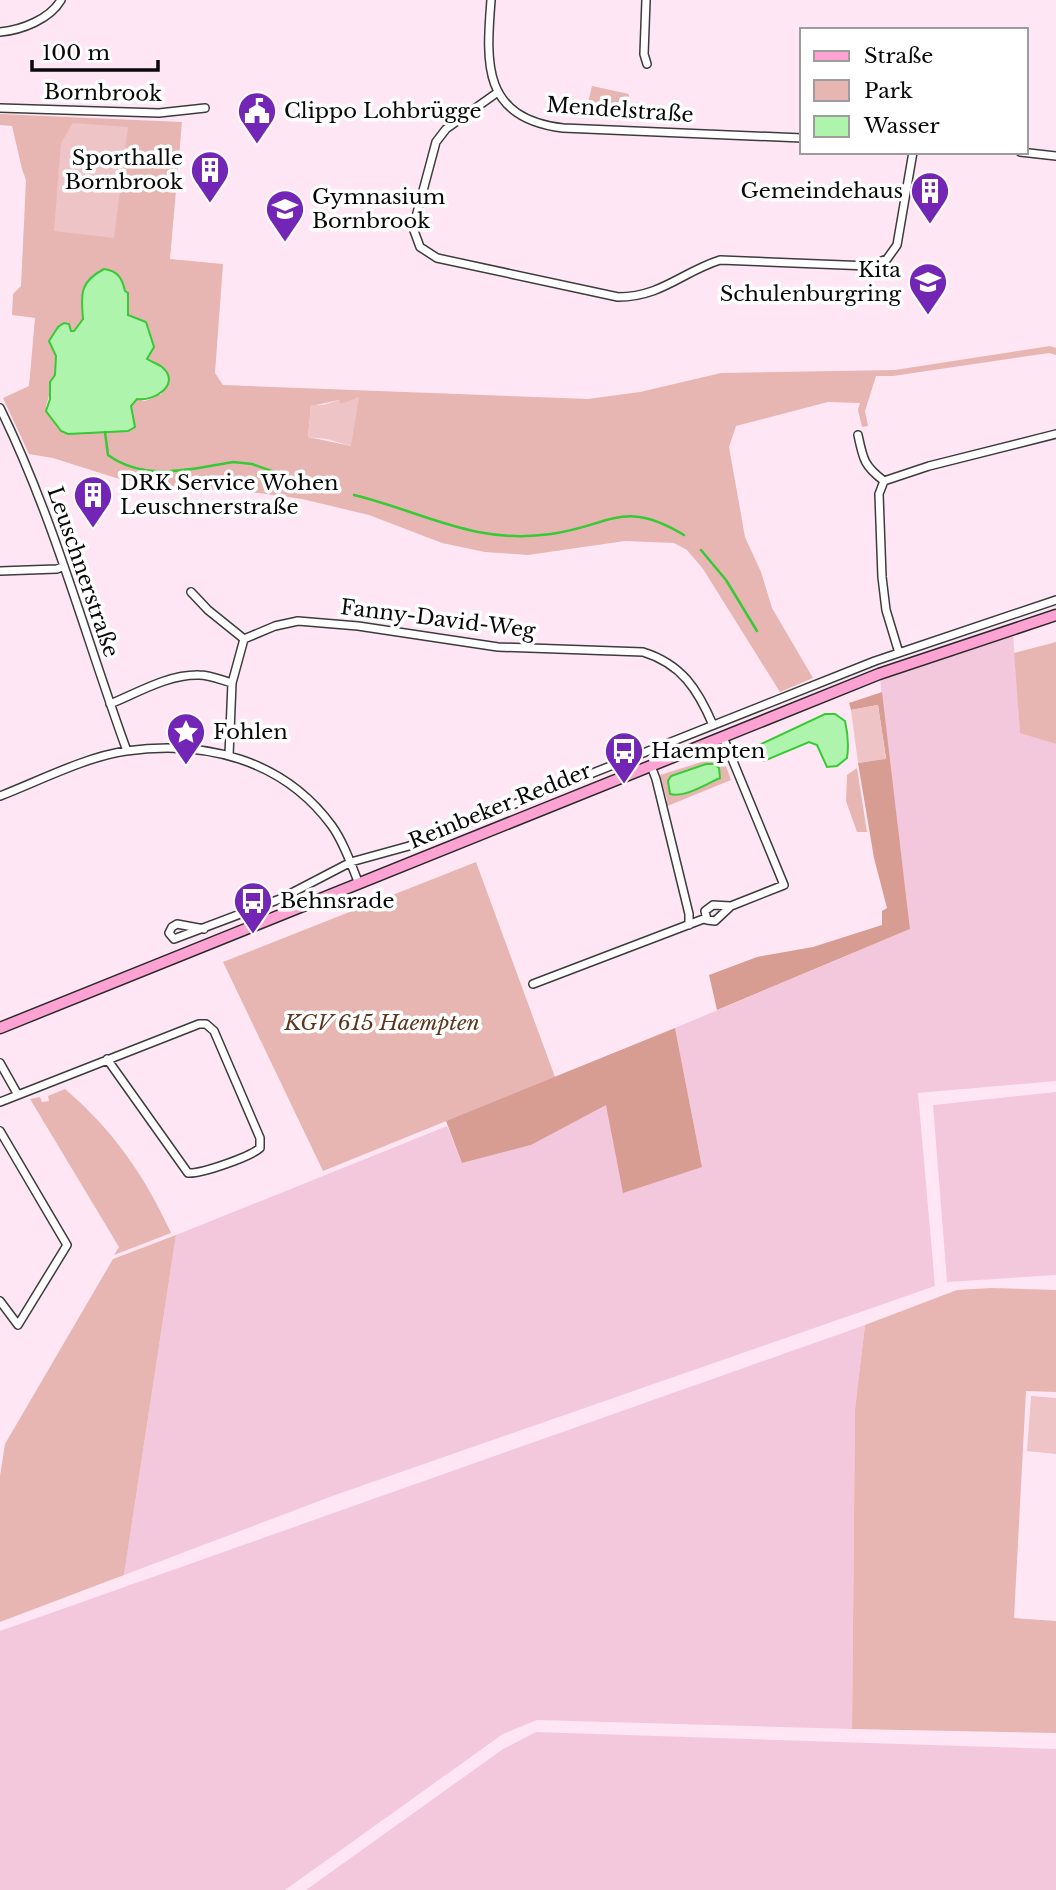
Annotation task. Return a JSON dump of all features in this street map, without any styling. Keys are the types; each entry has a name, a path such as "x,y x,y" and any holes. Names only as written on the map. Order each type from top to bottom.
{"main road":[{"name":"Reinbeker Redder","path":"0,1028 879,674 1056,615"}],"street":[{"path":"0,32 48,16 61,0"},
{"path":"491,0 488,66 498,92 446,129 436,142 413,228 420,247 437,258 618,297 653,293 698,268 720,260 869,266 887,259 897,245 913,154"},
{"path":"646,0 644,54 647,64"},
{"name":"Mendelstraße","path":"498,92 514,110 538,123 552,126 800,138"},
{"name":"Bornbrook","path":"0,108 159,113 205,108"},
{"path":"1028,153 1056,156"},
{"name":"Leuschnerstraße","path":"0,408 21,451 64,566 127,751"},
{"path":"884,481 929,466 1056,434"},
{"path":"858,435 869,469 884,481"},
{"path":"884,481 879,494 882,577 886,610 899,653"},
{"path":"0,570 57,569 64,566"},
{"path":"191,592 208,610 244,639 232,683 229,755"},
{"name":"Reinbeker Redder","path":"204,929 280,899 351,862 408,846 899,653 1056,600"},
{"name":"Fanny-David-Weg","path":"244,639 275,626 298,621 358,626 498,648 643,652 664,659 677,669 695,689 713,725"},
{"path":"110,704 173,678 201,674 232,683"},
{"path":"706,918 705,911 713,905 730,906 784,886 723,737"},
{"path":"0,796 95,759 127,751 169,749 229,755 274,772 296,789 333,828 359,884"},
{"path":"650,766 658,788 689,914 689,925"},
{"path":"533,984 706,918 715,921 730,906"},
{"path":"0,1102 107,1059 199,1024 209,1025 260,1138 260,1148 254,1153 195,1174 188,1173 107,1059"},
{"path":"0,1063 18,1095"},
{"path":"0,1132 67,1245 18,1325 0,1301"}],"shaded area":[{"path":"73,123 128,127 114,238 54,231 61,143"},
{"path":"359,397 351,446 308,437 311,405 323,405 339,400 341,404"},
{"path":"1013,634 1020,732 1056,744 1056,1081 918,1093 935,1286 335,1495 124,1575 176,1235 447,1126 462,1163 531,1145 606,1104 702,1167 675,1028 910,929 880,679"},
{"path":"882,692 910,929 717,1010 709,975 757,957 813,947 882,925 882,911 887,908 874,858 858,763 886,758 878,705 851,710 849,703"},
{"path":"878,705 886,759 858,763 851,710"},
{"path":"675,1028 702,1167 623,1193 606,1105 531,1145 462,1163 446,1121"},
{"path":"1056,1092 1056,1275 947,1282 933,1105"},
{"path":"865,1325 855,1409 852,1729 537,1720 503,1734 285,1890 0,1890 0,1631"},
{"path":"1031,1396 1056,1398 1056,1454 1027,1451"},
{"path":"536,1732 1056,1749 1056,1890 306,1890 503,1749"}],"green space":[{"path":"592,86 629,94 628,115 585,115"},
{"path":"0,114 182,122 170,259 223,264 215,373 223,385 588,399 640,392 721,373 895,370 1050,346 1056,348 1056,355 1049,353 893,376 876,376 865,411 868,426 862,427 858,410 860,403 828,402 736,426 729,447 745,537 761,572 772,608 813,678 780,692 703,569 687,550 674,543 625,541 528,555 485,552 442,543 369,515 302,499 163,486 116,478 53,458 29,454 3,398 29,386 35,318 12,315 13,294 21,286 26,180 12,126 0,125","holes":["89,279 123,284 128,294 128,315 143,320 147,359 162,394 145,401 137,399 131,406 128,431 68,434 58,428 46,406 55,375 56,356 49,341 54,333 74,332 83,319 82,295","339,400 351,446 308,437 311,406"]},
{"path":"1056,642 1056,744 1020,733 1014,653"},
{"path":"723,758 731,780 665,807 667,800 660,775","holes":["681,772 720,778 675,796 668,781 671,776"]},
{"path":"857,768 867,832 857,832 846,801 847,775"},
{"name":"KGV 615 Haempten","path":"476,862 555,1077 323,1171 223,962"},
{"path":"65,1089 98,1121 126,1155 150,1192 171,1233 114,1255 119,1247 30,1099 40,1097 42,1102 49,1101 48,1096"},
{"path":"176,1235 124,1575 0,1622 0,1476 5,1444 113,1259"},
{"path":"957,1290 1056,1290 1056,1392 1026,1391 1014,1618 1056,1621 1056,1733 852,1729 855,1409 865,1325"}],"water":[{"path":"104,269 113,271 121,279 128,293 128,315 146,322 154,347 147,359 162,367 169,380 158,395 137,399 131,406 135,427 128,431 68,434 61,431 46,411 50,399 50,382 55,375 56,356 49,341 64,323 69,324 71,331 74,331 83,319 83,290 90,279"},
{"path":"825,714 835,714 845,721 847,758 837,766 827,767 817,745 809,742 764,761 756,757 753,748"},
{"path":"706,764 714,764 719,768 720,778 689,792 670,794 668,781 671,776"}],"waterway":[{"path":"105,432 108,455 137,468 169,471 233,462 252,464 306,483"},
{"path":"354,495 450,525 498,535 551,534 631,516 663,524 684,535"},
{"path":"701,550 726,580 757,631"}],"place":[{"name":"Clippo Lohbrügge","path":"257,145"},
{"name":"Sporthalle Bornbrook","path":"210,204"},
{"name":"Gemeindehaus","path":"930,225"},
{"name":"Gymnasium Bornbrook","path":"285,243"},
{"name":"Kita Schulenburgring","path":"928,316"},
{"name":"DRK Service Wohen Leuschnerstraße","path":"93,529"},
{"name":"Fohlen","path":"186,766"},
{"name":"Haempten","path":"624,785"},
{"name":"Behnsrade","path":"253,935"}]}
